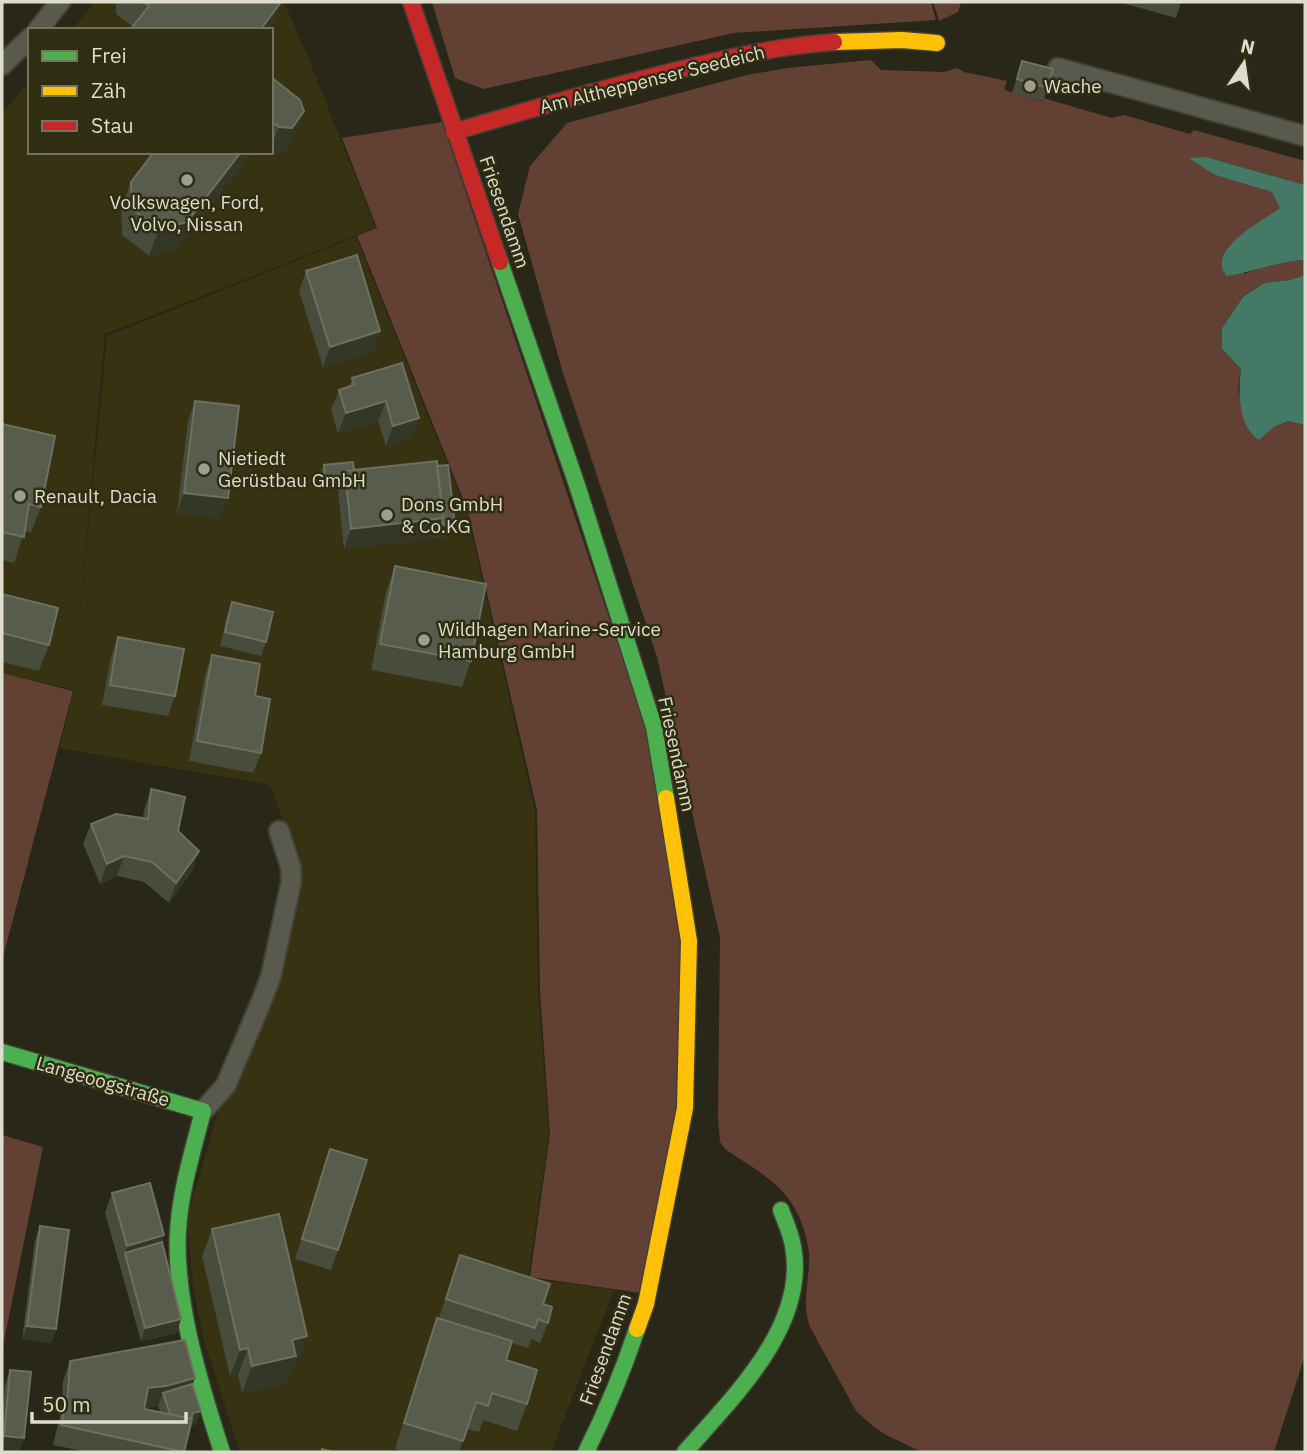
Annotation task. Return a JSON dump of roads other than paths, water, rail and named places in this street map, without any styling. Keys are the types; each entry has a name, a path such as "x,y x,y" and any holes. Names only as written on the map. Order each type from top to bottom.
{"main road":[{"name":"Friesendamm","path":"411,2 577,485 654,727 689,941 685,1108 646,1304 625,1365 586,1452"},
{"name":"Am Altheppenser Seedeich","path":"454,132 569,98 750,54 870,40 937,43"},
{"name":"Langeoogstraße","path":"2,1052 203,1111"},
{"path":"203,1111 182,1199 178,1233 179,1269 186,1318 200,1379 222,1452"},
{"path":"685,1452 764,1358 784,1321 793,1289 795,1253 790,1228 781,1210"}],"street":[{"path":"40,28 60,2"},
{"path":"2,65 28,40"},
{"path":"1058,68 1305,136"},
{"path":"203,1111 226,1085 271,976 291,883 291,868 279,831"}],"place":[{"name":"Wache","path":"1030,86"},
{"name":"Volkswagen, Ford, Volvo, Nissan","path":"187,180"},
{"name":"Nietiedt Gerüstbau GmbH","path":"204,469"},
{"name":"Renault, Dacia","path":"20,496"},
{"name":"Dons GmbH & Co.KG","path":"387,515"},
{"name":"Wildhagen Marine-Service Hamburg GmbH","path":"424,640"}]}
